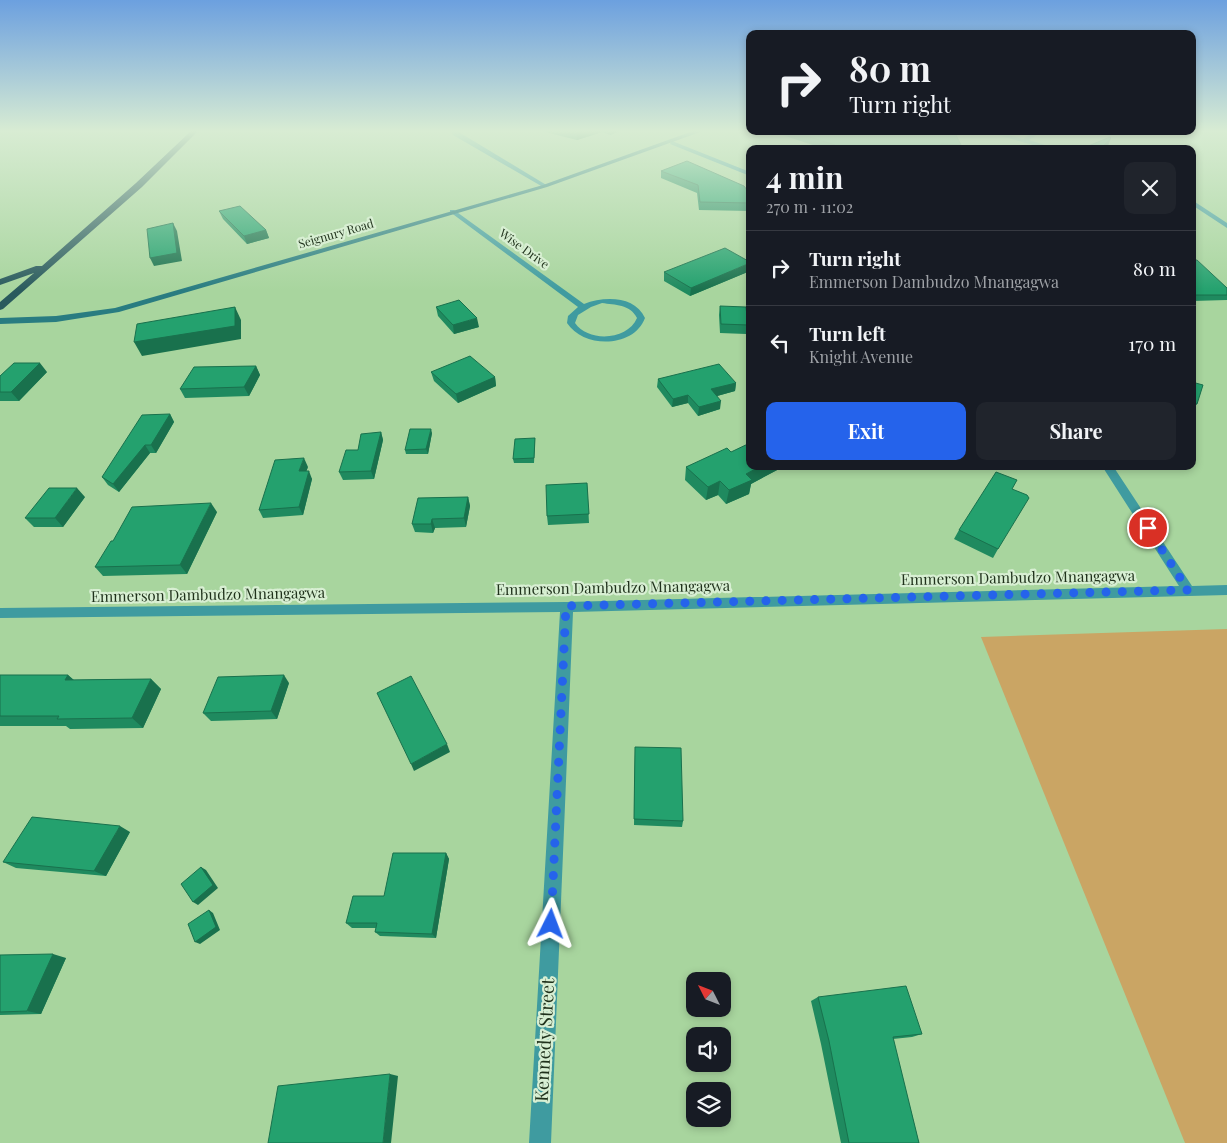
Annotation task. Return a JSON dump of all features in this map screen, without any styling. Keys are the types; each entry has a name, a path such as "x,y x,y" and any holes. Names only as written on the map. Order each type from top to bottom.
{"highway":[{"path":"0,307 140,184"},
{"path":"0,282 49,264"}],"main road":[{"name":"Seignury Road","path":"0,321 56,319 116,310 452,211 550,184"}],"street":[{"path":"1196,205 1227,226"},
{"name":"Wise Drive","path":"452,211 582,306"},
{"path":"602,301 623,303 638,311 642,317 641,323 637,329 619,337 595,337 576,330 572,324 571,317 582,306 602,301"},
{"path":"1110,470 1188,590"},
{"name":"Emmerson Dambudzo Mnangagwa","path":"0,613 566,606 1227,590"},
{"name":"Kennedy Street","path":"540,1143 566,606"}],"shaded area":[{"path":"1227,629 1227,1143 1185,1143 981,637"}],"building":[{"path":"696,184 740,184 746,189 746,203 700,202 698,185"},
{"path":"240,206 266,230 244,236 219,211"},
{"path":"173,223 177,253 150,258 147,229"},
{"path":"725,248 746,260 746,265 691,288 664,272"},
{"path":"1196,260 1227,288 1227,295 1196,295"},
{"path":"459,300 477,318 453,325 436,307"},
{"path":"720,306 746,307 746,325 721,324"},
{"path":"235,307 235,326 134,342 137,324"},
{"path":"470,356 495,377 456,394 431,372"},
{"path":"14,363 40,363 11,392 0,392 0,376"},
{"path":"719,364 736,383 711,389 721,401 699,407 688,395 673,399 658,379"},
{"path":"256,366 244,387 180,389 194,367"},
{"path":"1196,383 1203,385 1196,404"},
{"path":"170,414 151,445 145,445 113,484 102,477 142,415"},
{"path":"410,429 431,429 426,449 405,450"},
{"path":"381,432 371,471 339,472 346,450 358,450 361,434"},
{"path":"535,438 534,458 513,459 515,439"},
{"path":"746,445 746,470 754,470 746,474 752,480 729,490 720,481 708,487 686,467 727,448 731,452"},
{"path":"304,458 299,471 309,471 299,507 259,510 275,460"},
{"path":"996,472 1017,480 1012,489 1027,495 1029,498 998,549 959,530"},
{"path":"587,483 589,514 547,516 546,485"},
{"path":"49,488 77,488 55,518 25,518"},
{"path":"468,497 464,518 432,519 431,524 412,524 418,498"},
{"path":"211,503 180,565 95,567 111,541 113,541 132,507"},
{"path":"0,675 68,675 65,680 151,679 132,718 57,719 59,716 0,716"},
{"path":"284,675 271,711 203,713 218,677"},
{"path":"411,676 447,744 411,764 377,693"},
{"path":"635,747 681,748 683,821 634,819"},
{"path":"32,817 120,826 94,871 3,862"},
{"path":"393,853 446,853 432,934 375,932 377,923 346,923 353,896 384,896"},
{"path":"201,867 213,885 193,902 181,884"},
{"path":"209,910 216,927 195,942 188,924"},
{"path":"53,954 27,1011 0,1012 0,955"},
{"path":"906,986 922,1034 893,1037 919,1143 849,1143 829,1041 818,997"},
{"path":"390,1074 383,1143 268,1143 278,1086"}],"route":[{"path":"551,924 566,606 1188,590 1148,528"}]}
